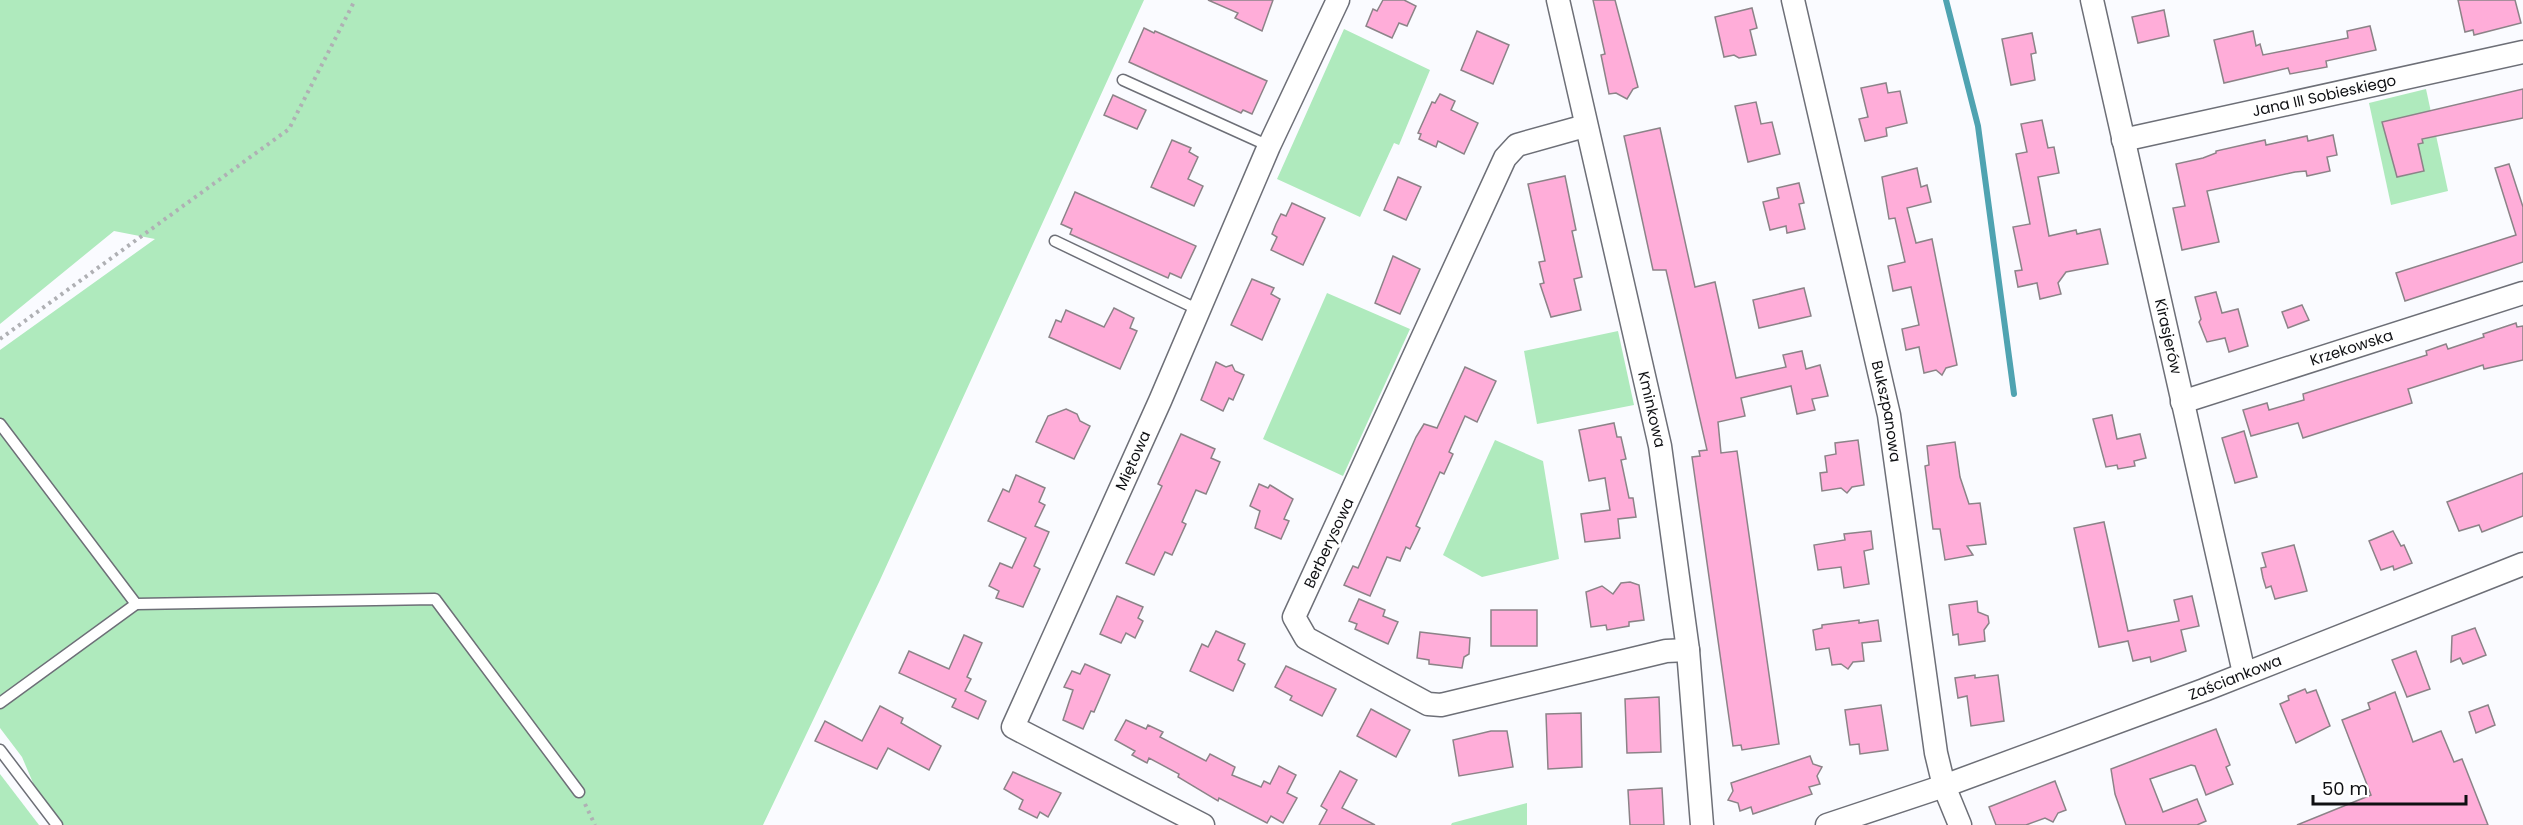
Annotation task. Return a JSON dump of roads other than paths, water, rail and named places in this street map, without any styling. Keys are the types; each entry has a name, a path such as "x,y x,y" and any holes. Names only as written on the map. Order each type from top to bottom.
{"street":[{"name":"Miętowa","path":"1203,825 1013,727 1199,310 1269,146 1338,0"},
{"name":"Kminkowa","path":"1558,0 1660,446 1688,650 1702,825"},
{"name":"Bukszpanowa","path":"1793,0 1889,415 1936,753 1944,786 1960,825"},
{"name":"Kirasjerów","path":"2092,0 2244,673"},
{"name":"Jana III Sobieskiego","path":"2123,140 2523,52"},
{"name":"Berberysowa","path":"1585,126 1517,145 1505,158 1294,617 1306,638 1428,705 1441,705 1666,651 1688,650"},
{"name":"Krzekowska","path":"2182,402 2523,293"},
{"name":"Zaściankowa","path":"1944,786 2244,673 2523,564"},
{"path":"1827,825 1944,786"}],"lane":[{"path":"1123,80 1269,146"},
{"path":"1055,241 1199,310"},
{"path":"0,424 136,604"},
{"path":"0,704 136,604 435,599 579,792"},
{"path":"0,750 57,825"}],"waterway":[{"path":"1946,0 1978,126 2014,394"}]}
